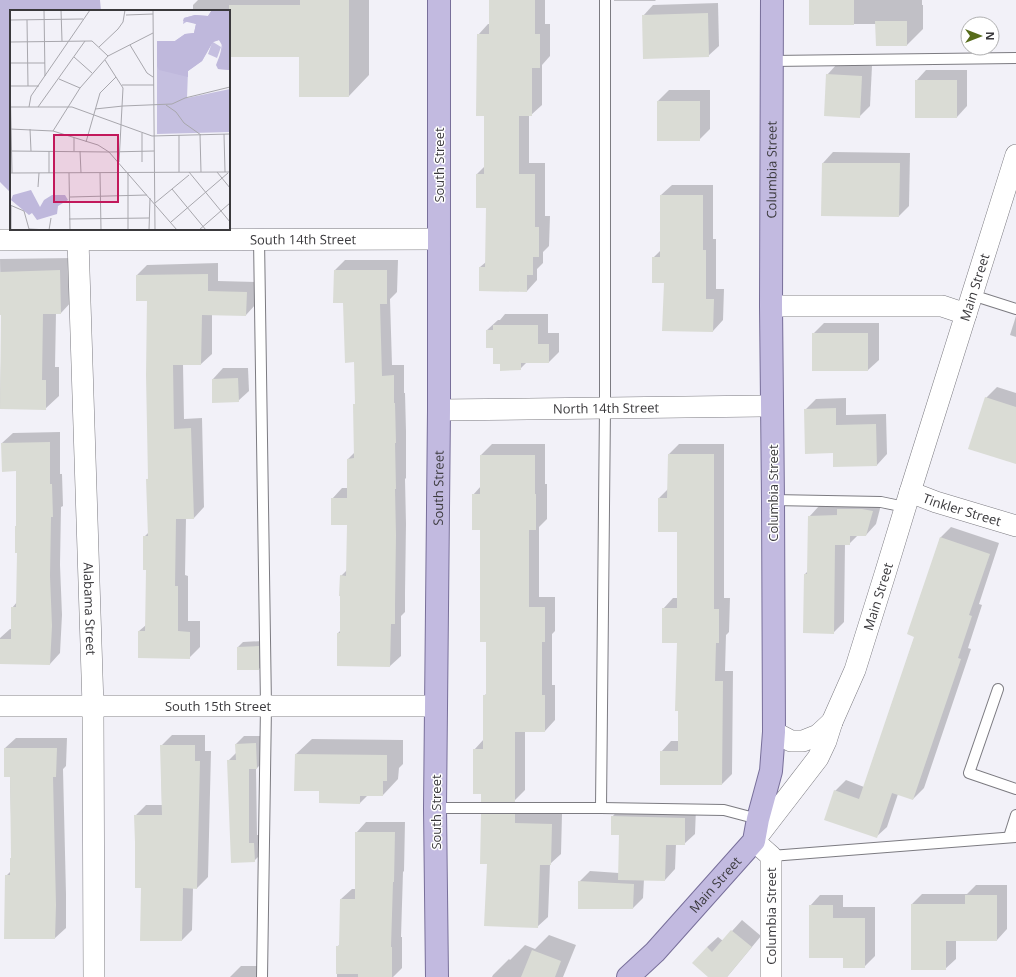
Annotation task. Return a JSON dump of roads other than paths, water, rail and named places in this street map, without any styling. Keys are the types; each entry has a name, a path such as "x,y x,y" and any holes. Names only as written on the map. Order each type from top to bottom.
{"main road":[{"name":"South Street","path":"437,977 435,808 439,410 439,0"},
{"name":"Columbia Street","path":"754,841 758,819 771,772 774,732 771,306 772,0"},
{"name":"Main Street","path":"628,977 655,952 754,841"}],"street":[{"name":"Main Street","path":"754,841 818,758 826,741 832,722 856,670 886,574 907,499 1016,155"},
{"name":"South 14th Street","path":"0,240 439,239"},
{"name":"Alabama Street","path":"78,240 93,706 94,977"},
{"path":"771,306 942,306 969,304"},
{"name":"North 14th Street","path":"439,410 772,406"},
{"name":"Tinkler Street","path":"907,499 936,502 1016,526"},
{"name":"South 15th Street","path":"0,706 436,706"},
{"path":"774,732 791,741 803,741 818,735 832,722"},
{"name":"Columbia Street","path":"754,841 771,856 771,977"}],"lane":[{"path":"600,808 605,408 605,0"},
{"path":"772,61 1016,58"},
{"path":"259,239 266,706 262,977"},
{"path":"969,304 1016,309"},
{"path":"773,500 881,502 907,499"},
{"path":"998,689 969,773 1016,789"},
{"path":"435,808 724,810 758,819"},
{"path":"771,856 1012,837 1016,815"}]}
